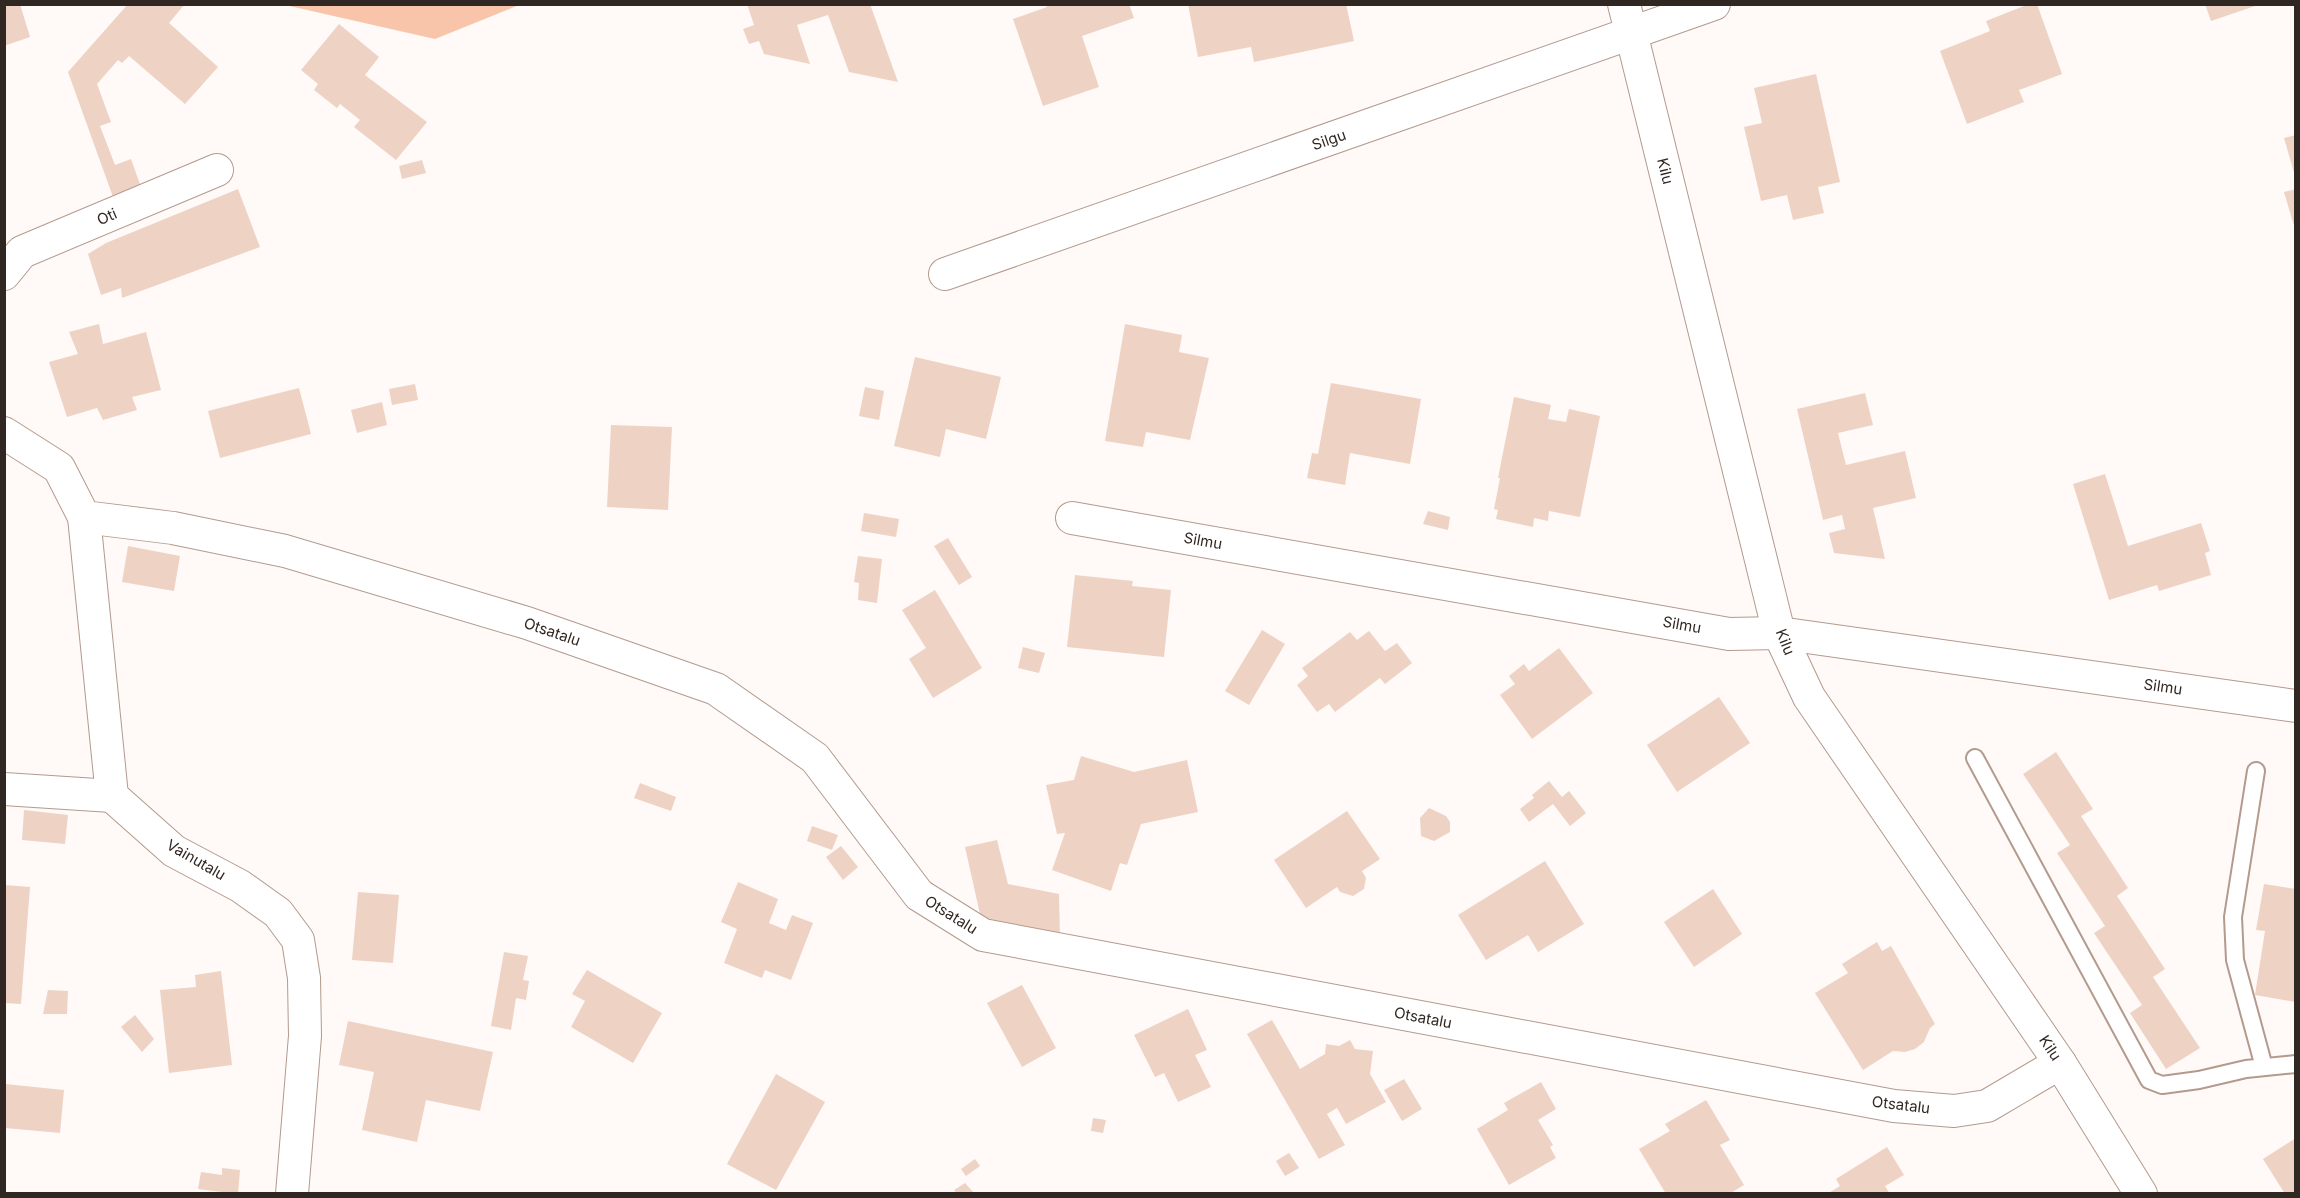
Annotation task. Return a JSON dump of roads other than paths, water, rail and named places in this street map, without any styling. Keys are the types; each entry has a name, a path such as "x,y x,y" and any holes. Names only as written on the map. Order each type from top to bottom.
{"street":[{"name":"Silgu","path":"945,274 1628,19 1714,4"},
{"name":"Kilu","path":"1628,19 1779,633 1809,697 2061,1063 2141,1194"},
{"name":"Oti","path":"4,274 22,252 217,170"},
{"path":"4,433 59,468 84,517 112,796 4,789"},
{"name":"Otsatalu","path":"84,517 173,528 285,551 527,623 716,689 815,758 919,895 983,935 1894,1106 1954,1111 1987,1106 2061,1063"},
{"name":"Silmu","path":"1072,518 1729,634 1779,633 2295,706"},
{"name":"Vainutalu","path":"112,796 174,851 240,886 278,913 298,940 304,978 305,1036 292,1194"}],"lane":[{"path":"1975,758 2148,1080 2162,1085 2264,1067 2295,1065"},
{"path":"2256,771 2233,917 2235,960 2264,1067"}]}
